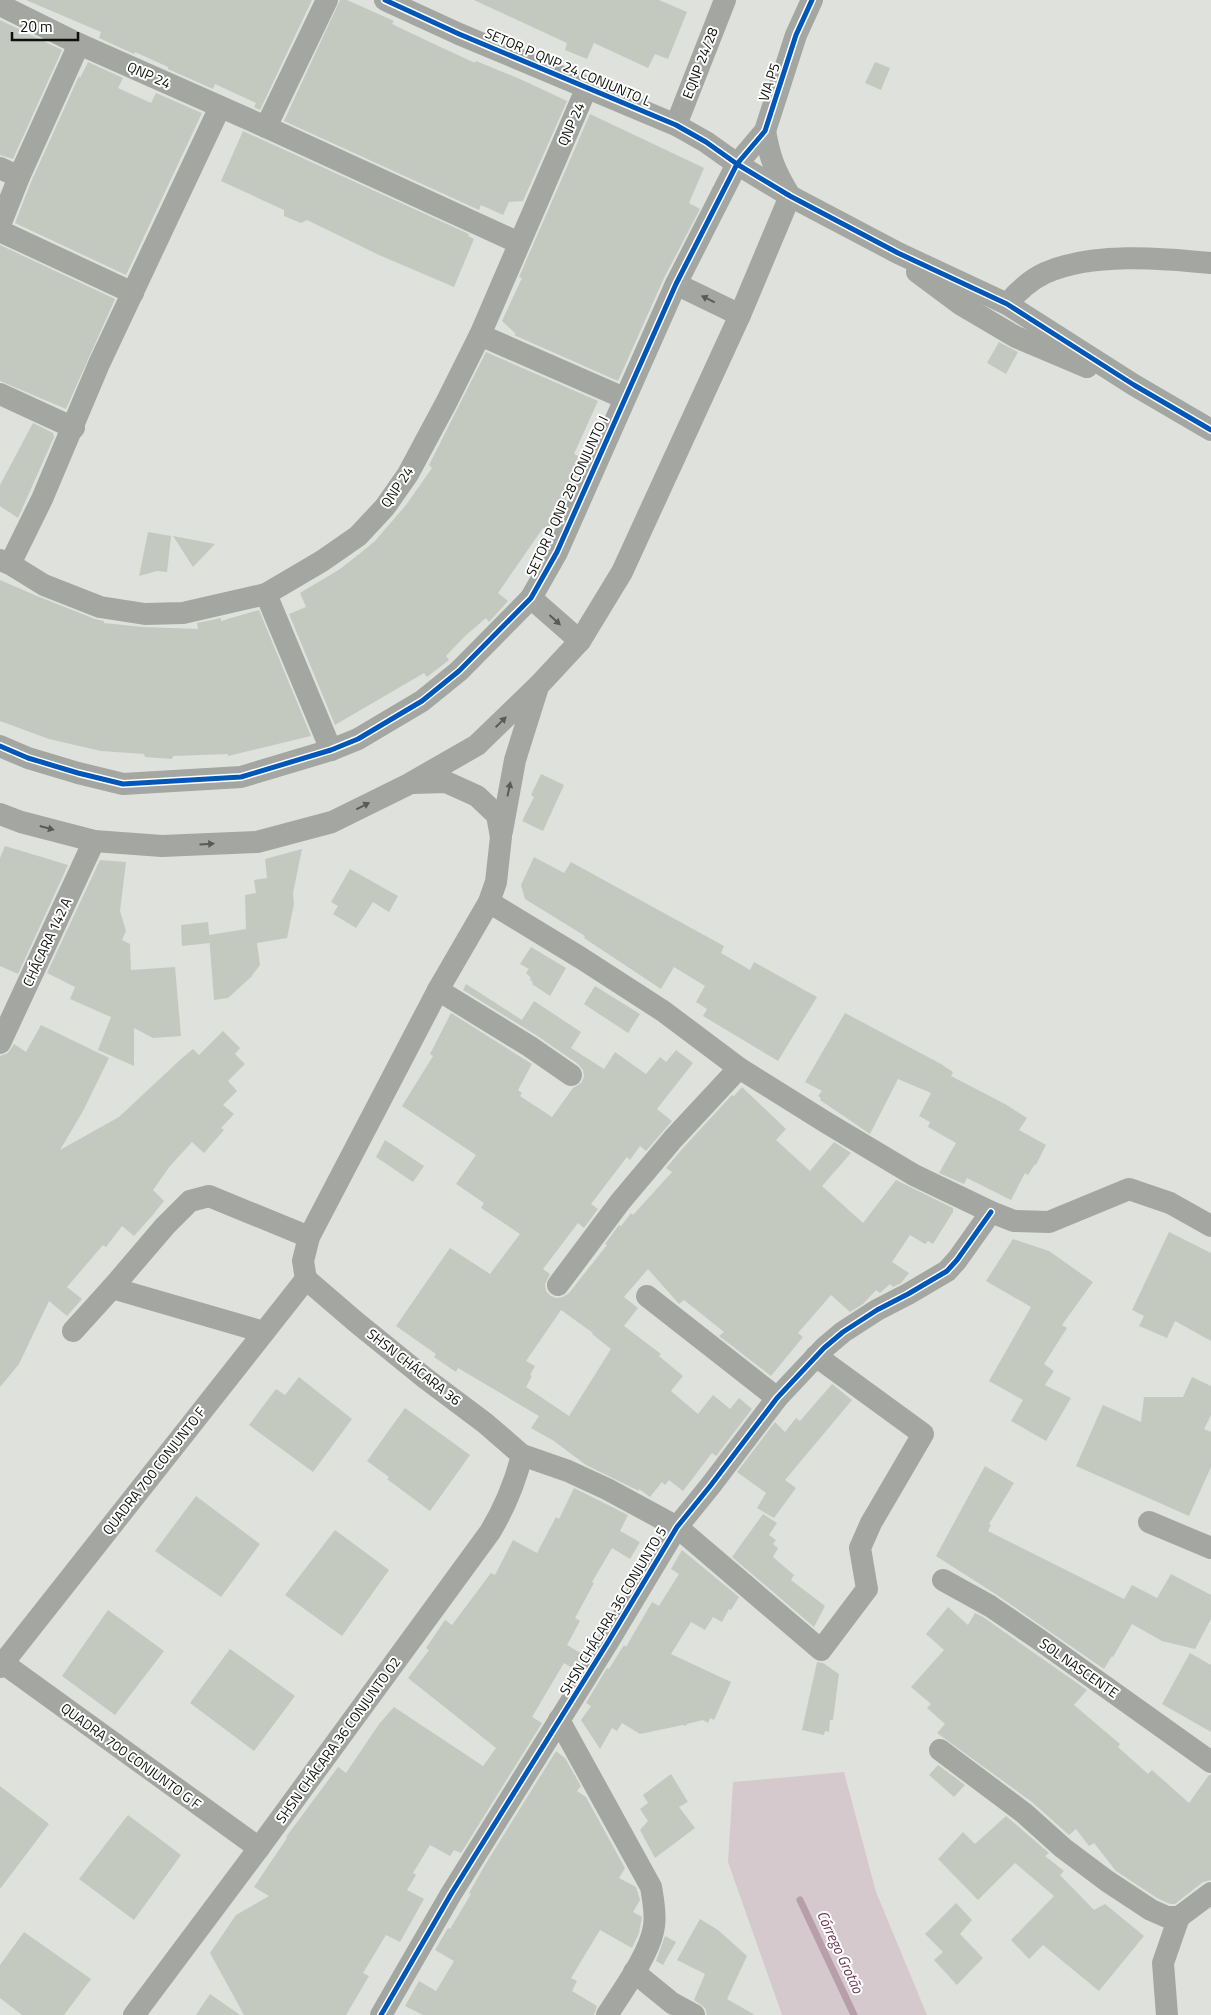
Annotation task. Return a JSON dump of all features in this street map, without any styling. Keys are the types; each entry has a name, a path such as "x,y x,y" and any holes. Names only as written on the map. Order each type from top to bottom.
{"street":[{"path":"266,127 327,0"},
{"name":"SETOR P QNP 24 CONJUNTO L","path":"385,0 459,34 676,126 706,142 737,164 790,196 898,253"},
{"name":"EQNP 24/28","path":"676,126 725,0"},
{"name":"VIA P5","path":"737,164 765,131 796,35 812,0"},
{"name":"QNP 24","path":"12,6 79,44 519,243"},
{"path":"0,225 9,173 79,44"},
{"name":"QNP 24","path":"220,107 100,364 42,499 5,562 44,585 100,607 145,614 183,613 266,594 322,561 358,536 385,507 408,474 480,335 587,87"},
{"name":"VIA P5","path":"765,131 775,171 790,196"},
{"name":"SETOR P QNP 28 CONJUNTO I","path":"0,746 28,758 123,784 241,777 331,750 358,739 422,701 459,671 531,598 557,552 676,284 737,164"},
{"path":"0,814 21,822 94,841 162,846 257,842 332,822 409,784 477,745 580,642 622,572 740,315 790,196"},
{"path":"0,231 133,293"},
{"path":"898,253 1007,304 1134,385 1211,430"},
{"path":"898,253 924,279 960,304 1016,337 1134,385"},
{"path":"1007,304 1021,288 1043,274 1063,266 1106,260 1174,259 1211,263"},
{"path":"676,284 740,315"},
{"path":"480,335 624,398"},
{"path":"0,394 74,428"},
{"path":"266,594 331,750"},
{"path":"531,598 580,642"},
{"path":"306,1279 303,1261 309,1237 438,990 489,902 496,882 501,837 515,760 539,685"},
{"path":"409,784 446,782 478,796 497,815 501,837"},
{"name":"CHÁCARA 142 A","path":"0,1043 94,841"},
{"path":"489,902 581,958 663,1012 740,1068 914,1175 991,1212 1014,1221 1048,1222 1129,1190 1170,1203 1211,1226"},
{"path":"438,990 529,1046 571,1075"},
{"path":"558,1285 620,1202 673,1139 740,1068"},
{"path":"73,1331 165,1226 190,1201 209,1196 262,1216 309,1237"},
{"name":"SHSN CHÁCARA 36 CONJUNTO 5","path":"381,2015 451,1894 677,1527 776,1398 816,1356 843,1332 877,1310 946,1271 958,1260 991,1212"},
{"name":"QUADRA 700 CONJUNTO F","path":"1,1664 306,1279"},
{"name":"SHSN CHÁCARA 36","path":"306,1279 522,1455"},
{"path":"112,1288 264,1332"},
{"path":"648,1296 776,1398"},
{"path":"522,1455 568,1471 607,1489 677,1527 821,1650 867,1590 860,1548 871,1523 923,1434 816,1356"},
{"name":"SHSN CHÁCARA 36 CONJUNTO 02","path":"134,2015 259,1848 490,1532 515,1484 522,1455"},
{"path":"1149,1522 1211,1548"},
{"name":"SOL NASCENTE","path":"943,1580 965,1591 1037,1638 1211,1762"},
{"name":"QUADRA 700 CONJUNTO G F","path":"1,1664 259,1848"},
{"path":"559,1720 651,1887 654,1903 654,1926 634,1972 606,2015"},
{"path":"940,1750 1024,1813 1063,1848 1107,1881 1151,1910 1167,1917 1178,1917"},
{"path":"1167,2015 1163,1962 1178,1917 1211,1893"},
{"path":"634,1972 672,2003 694,2015"}],"shaded area":[{"path":"844,1772 876,1892 927,2015 782,2015 728,1862 733,1782"}],"building":[{"path":"26,0 312,0 260,110 254,107 256,103 215,84 213,89 135,52 134,54 99,38 101,32"},
{"path":"340,0 347,0 394,21 392,24 475,63 476,61 520,79 567,101 523,201 509,202 503,215 481,205 479,210 284,121"},
{"path":"474,0 659,0 687,12 668,59 655,54 648,68 594,43 587,59 565,50 567,43"},
{"path":"0,20 62,50 13,159 0,155"},
{"path":"88,62 123,78 118,88 151,103 156,93 202,113 126,275 15,223 31,182 79,76 80,78"},
{"path":"875,62 890,68 881,90 865,83"},
{"path":"590,114 704,168 689,203 700,209 664,278 618,381 514,335 516,334 502,321 522,278 519,277"},
{"path":"243,131 469,234 468,236 474,239 454,287 379,255 307,220 301,223 284,216 284,210 221,181"},
{"path":"0,245 115,299 66,409 0,381"},
{"path":"999,342 1018,352 1006,374 987,363"},
{"path":"486,352 598,401 574,454 584,459 552,530 543,528 498,593 508,601 489,622 486,618 465,636 446,656 449,660 427,677 424,673 335,725 289,614 306,607 300,593 340,569 375,541 406,505 432,468 429,465"},
{"path":"33,423 53,433 54,437 18,518 0,506 0,485"},
{"path":"148,532 171,536 167,572 157,571 139,576"},
{"path":"173,536 215,544 193,567"},
{"path":"0,580 104,621 104,623 143,627 198,629 197,623 221,618 221,621 259,610 311,736 228,756 228,754 173,756 172,759 145,757 144,754 101,751 49,739 0,721"},
{"path":"541,774 564,785 543,831 522,821 534,797 531,795"},
{"path":"5,846 68,865 18,974 0,966 0,858"},
{"path":"302,849 293,893 294,904 287,938 257,943 260,965 251,977 228,998 214,1000 209,935 246,929 245,895 256,893 254,880 267,878 265,859"},
{"path":"534,857 564,873 571,862 724,946 721,953 750,970 754,962 817,997 778,1061 703,1016 707,1009 696,1002 705,986 674,967 661,989 584,938 585,936 525,899 521,885"},
{"path":"100,860 126,862 120,911 126,931 122,940 130,944 131,970 175,967 181,1036 153,1038 134,1028 134,1066 98,1050 111,1017 70,999 75,987 47,973"},
{"path":"350,869 398,896 389,912 373,902 356,928 333,914 338,906 331,902"},
{"path":"208,922 210,943 182,946 181,925"},
{"path":"531,947 566,968 550,996 532,984 531,978 526,973 529,969 520,964"},
{"path":"466,984 522,1020 534,1001 581,1032 571,1048 604,1069 615,1052 646,1074 660,1057 666,1062 676,1050 693,1063 657,1109 672,1121 646,1151 640,1146 630,1160 627,1157 591,1204 598,1209 584,1228 578,1223 543,1269 550,1274 545,1284 546,1291 551,1296 556,1298 563,1297 569,1293 607,1245 605,1244 619,1225 621,1226 631,1213 633,1215 672,1172 666,1168 732,1095 734,1096 742,1087 786,1129 776,1140 810,1171 834,1142 851,1153 822,1186 863,1223 896,1180 953,1208 953,1212 933,1244 928,1241 925,1244 910,1235 892,1262 909,1273 901,1283 893,1287 890,1284 880,1293 876,1290 863,1304 850,1312 831,1295 798,1333 803,1337 771,1376 719,1336 724,1332 684,1300 679,1304 648,1269 624,1297 638,1308 624,1326 661,1354 659,1356 683,1376 671,1391 698,1414 713,1395 730,1409 739,1398 752,1409 716,1456 712,1453 683,1491 669,1480 665,1485 662,1482 650,1497 639,1489 639,1491 586,1465 554,1441 531,1428 539,1416 458,1368 456,1372 434,1357 436,1354 396,1326 450,1248 490,1274 520,1234 481,1208 484,1203 456,1184 476,1155 402,1106 433,1056 430,1054 451,1013 532,1064 518,1090 522,1093 520,1096 552,1117 573,1088 581,1083 584,1077 583,1070 578,1064 536,1035 463,990","holes":["561,1310 593,1333 611,1349 569,1416 526,1387 535,1366 526,1361"]},
{"path":"595,986 640,1014 628,1033 584,1004"},
{"path":"845,1013 941,1064 953,1072 951,1076 1005,1104 1027,1118 1019,1130 1046,1145 1036,1165 1028,1175 1025,1173 1011,1200 967,1178 964,1184 939,1173 956,1143 928,1127 930,1122 919,1116 931,1093 898,1079 870,1134 820,1100 821,1098 818,1096 822,1091 805,1082"},
{"path":"41,1025 109,1058 83,1111 60,1150 119,1117 193,1049 199,1055 223,1031 240,1048 235,1054 245,1064 228,1081 237,1091 223,1105 234,1114 221,1128 224,1130 204,1153 192,1142 170,1166 153,1190 164,1201 151,1217 134,1236 122,1226 106,1247 103,1245 67,1287 82,1299 67,1316 49,1301 19,1364 0,1387 0,1056 8,1053 14,1044 26,1052"},
{"path":"385,1140 424,1166 413,1182 376,1157"},
{"path":"1169,1232 1211,1253 1211,1341 1175,1321 1167,1338 1139,1326 1144,1316 1132,1310"},
{"path":"1013,1239 1049,1251 1093,1282 1062,1325 1067,1328 1044,1364 1054,1371 1045,1385 1071,1398 1046,1441 1011,1421 1023,1400 989,1381 1031,1307 986,1281"},
{"path":"299,1377 352,1419 313,1472 249,1425 276,1389 285,1395"},
{"path":"1192,1377 1211,1386 1211,1415 1204,1429 1211,1432 1211,1467 1189,1516 1076,1466 1103,1405 1141,1422 1144,1397 1183,1397"},
{"path":"832,1384 852,1400 785,1480 796,1488 774,1518 757,1508 766,1493 737,1472 775,1422 785,1432 796,1418 800,1421"},
{"path":"405,1408 470,1455 430,1511 387,1479 389,1477 367,1461"},
{"path":"985,1466 1014,1483 989,1524 991,1525 988,1531 1124,1599 1132,1585 1157,1598 1171,1574 1211,1595 1211,1619 1195,1649 1162,1641 1132,1624 1104,1669 997,1595 936,1556"},
{"path":"574,1488 628,1515 620,1531 640,1542 630,1559 612,1548 592,1582 594,1583 575,1618 580,1621 567,1645 584,1655 575,1670 564,1663 532,1717 542,1723 461,1853 454,1850 450,1856 430,1845 413,1873 416,1875 407,1890 424,1899 400,1942 386,1935 363,1973 369,1976 346,2015 244,2015 210,1953 236,1915 269,1896 254,1887 286,1837 338,1767 346,1773 379,1724 394,1707 483,1766 496,1748 408,1678 429,1650 426,1648 445,1620 452,1625 491,1573 495,1575 513,1540 537,1553 556,1517 559,1519"},
{"path":"196,1496 260,1544 221,1597 155,1551"},
{"path":"763,1514 777,1523 769,1535 776,1540 773,1544 778,1548 773,1557 794,1575 791,1580 825,1606 814,1627 732,1557"},
{"path":"335,1530 389,1570 342,1636 285,1595"},
{"path":"682,1550 739,1597 731,1610 729,1609 722,1622 713,1617 705,1630 691,1622 671,1654 731,1682 714,1720 710,1718 708,1723 703,1720 687,1724 686,1726 640,1734 622,1723 617,1731 612,1728 600,1749 581,1720 591,1706 586,1703 607,1668 609,1669 624,1645 626,1647 652,1602 659,1606 679,1574 671,1569"},
{"path":"948,1607 968,1625 975,1613 983,1617 1087,1690 1074,1705 1120,1744 1118,1747 1148,1774 1152,1770 1189,1803 1209,1775 1211,1775 1211,1880 1203,1882 1175,1904 1170,1904 1157,1898 1116,1871 1094,1843 1089,1846 1076,1829 1069,1835 1032,1802 937,1733 945,1724 927,1708 931,1704 911,1687 944,1650 926,1634"},
{"path":"108,1610 164,1651 115,1715 62,1676"},
{"path":"230,1649 295,1696 254,1751 190,1703"},
{"path":"1190,1653 1211,1665 1211,1732 1162,1704"},
{"path":"817,1662 823,1663 839,1674 833,1720 830,1720 829,1732 825,1731 824,1735 802,1730"},
{"path":"556,1751 565,1758 581,1786 577,1791 586,1797 625,1868 619,1878 636,1887 640,1900 633,1912 642,1917 639,1933 632,1948 600,1930 571,1978 577,1981 572,1991 597,2006 594,2015 423,2015 405,2006 419,1981 436,1991 454,1961 435,1950 448,1928 450,1929 471,1894 469,1893 485,1865"},
{"path":"938,1765 965,1785 954,1797 929,1775"},
{"path":"671,1774 688,1802 679,1807 695,1828 655,1858 640,1830 648,1821 640,1809 648,1803 643,1795"},
{"path":"0,1786 49,1824 0,1889"},
{"path":"128,1815 181,1855 134,1920 79,1879"},
{"path":"1006,1816 1049,1853 1045,1856 1064,1871 1060,1875 1094,1910 1105,1904 1144,1936 1099,1991 1043,1945 1029,1959 1011,1940 1054,1896 1015,1863 978,1900 938,1859 963,1832 975,1844"},
{"path":"956,1903 972,1920 960,1934 983,1958 957,1985 934,1960 943,1952 925,1934"},
{"path":"700,1919 718,1930 747,1956 727,1999 755,2015 707,2015 705,2008 694,2000 705,1974 677,1960"},
{"path":"24,1932 91,1979 64,2015 22,2015 0,1998 0,1965"},
{"path":"665,1936 676,1942 663,1965 656,1961"},
{"path":"210,1994 240,2015 196,2015"}],"waterway":[{"name":"Córrego Grotão","path":"800,1900 854,2015"}],"cycle path":[{"path":"385,0 459,34 676,125 790,196 898,253 1007,304 1134,385 1211,430"},
{"path":"0,746 28,758 123,784 241,777 331,750 358,739 422,701 459,671 531,598 557,552 676,284 737,164 765,131 796,35 812,0"},
{"path":"381,2015 451,1894 608,1642 677,1527 777,1398 824,1348 843,1332 877,1310 947,1271 991,1212"}]}
